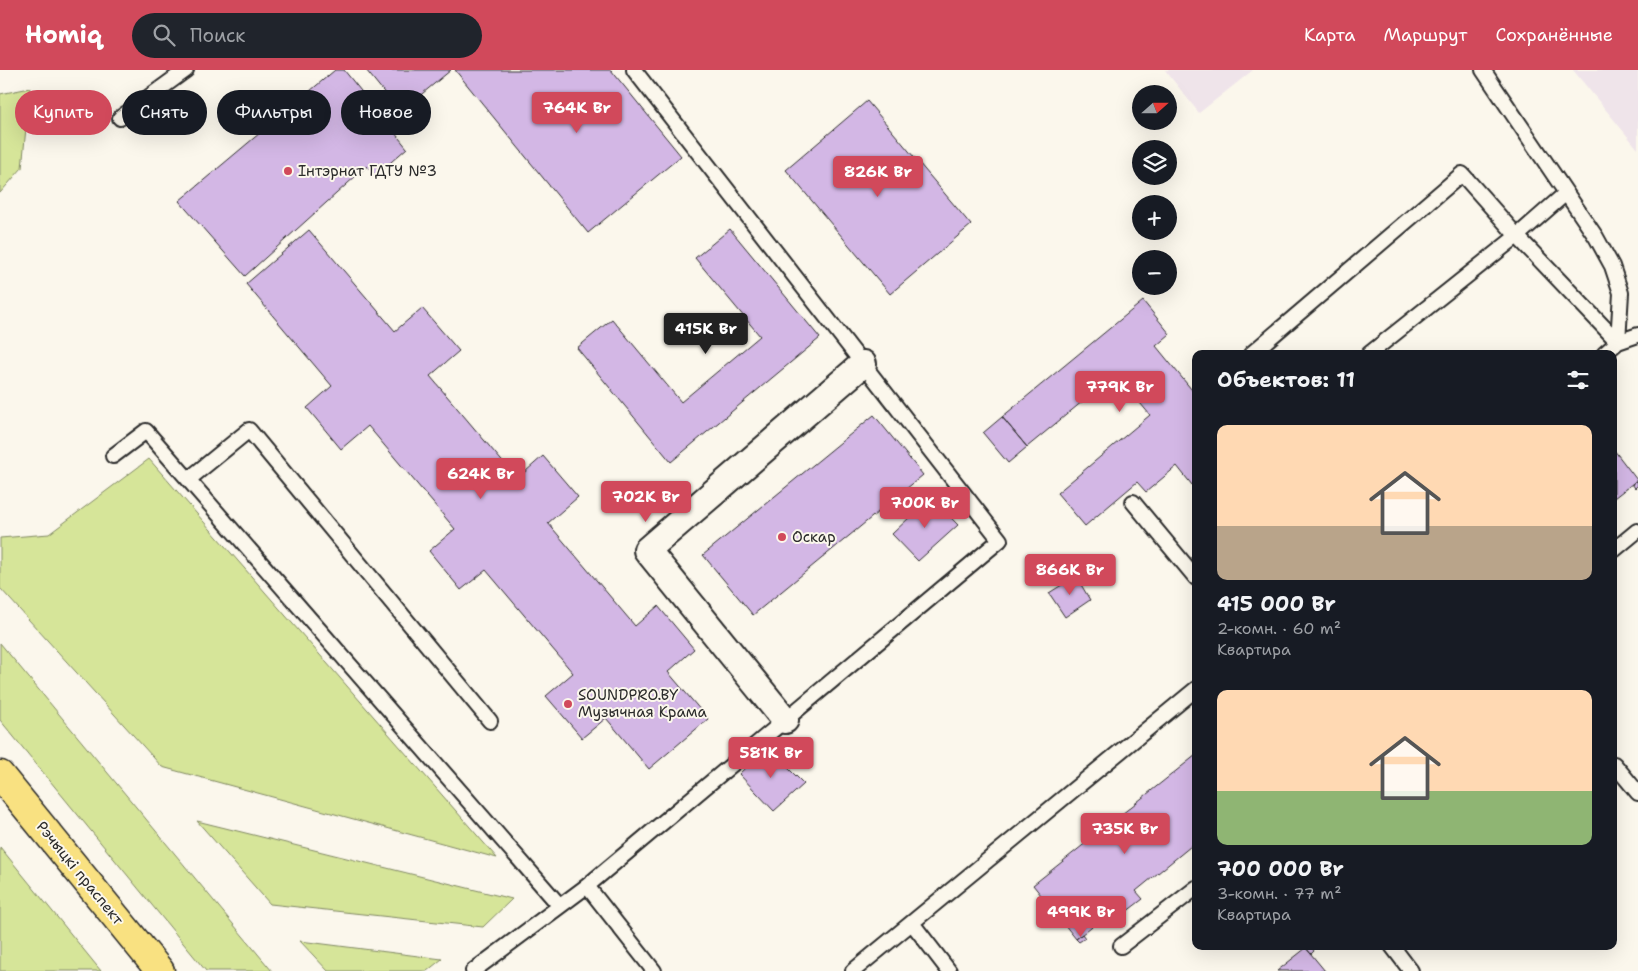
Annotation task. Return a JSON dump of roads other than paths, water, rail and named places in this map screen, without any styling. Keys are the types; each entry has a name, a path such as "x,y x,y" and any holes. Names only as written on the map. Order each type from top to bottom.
{"main road":[{"name":"Рэчыцкі праспект","path":"0,775 160,971"}],"street":[{"path":"785,720 647,550 863,364"}],"lane":[{"path":"120,118 186,70"},
{"path":"477,970 587,886 1000,540 634,70"},
{"path":"1483,70 1596,237 1612,266 1621,293 1618,342"},
{"path":"1256,350 1462,174 1517,236 1618,342"},
{"path":"1374,350 1517,236 1566,193"},
{"path":"1609,350 1618,342 1638,335"},
{"path":"189,479 250,430 490,721"},
{"path":"114,456 146,431 560,906"},
{"path":"1133,502 1192,573"},
{"path":"1617,548 1637,531"},
{"path":"853,971 1192,692"},
{"path":"1617,768 1638,793"},
{"path":"587,886 654,971"},
{"path":"1121,946 1192,891"},
{"path":"912,923 949,971"},
{"path":"1395,950 1411,971"}],"place":[{"name":"Інтэрнат ГДТУ №3","path":"288,171"},
{"name":"Оскар","path":"782,537"},
{"name":"SOUNDPRO.BY Музычная Крама","path":"568,704"}]}
